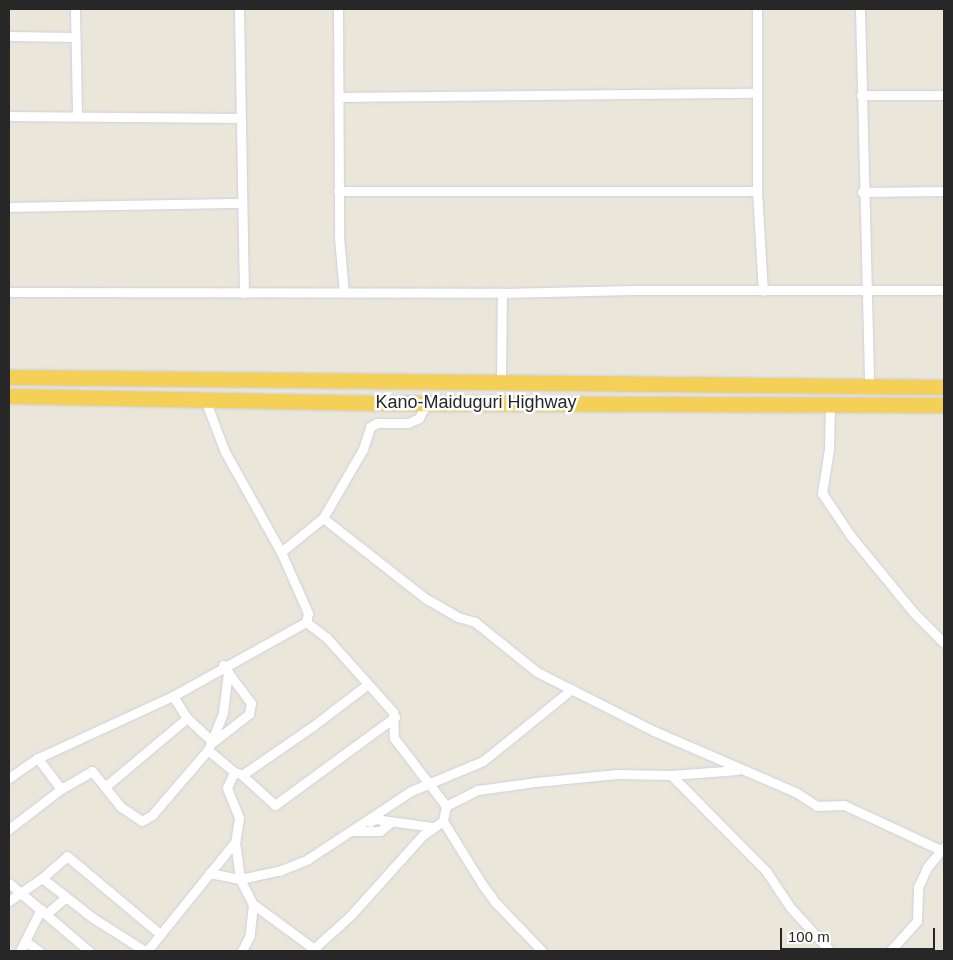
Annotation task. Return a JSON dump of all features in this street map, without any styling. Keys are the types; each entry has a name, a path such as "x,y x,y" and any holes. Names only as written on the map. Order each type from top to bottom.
{"highway":[{"name":"Kano-Maiduguri Highway","path":"9,377 944,387"},
{"name":"Kano-Maiduguri Highway","path":"9,396 205,400 944,406"}],"street":[{"path":"75,9 77,116"},
{"path":"239,9 244,293"},
{"path":"338,9 340,97 338,191 344,293"},
{"path":"757,9 755,93 762,291"},
{"path":"860,9 862,192 868,387"},
{"path":"9,36 75,37"},
{"path":"340,97 755,93"},
{"path":"861,95 944,95"},
{"path":"9,116 240,118"},
{"path":"338,191 757,191"},
{"path":"862,192 944,191"},
{"path":"9,207 242,203"},
{"path":"9,292 502,293 633,290 944,290"},
{"path":"501,382 502,293"},
{"path":"9,778 38,758 173,696 226,669 306,622 308,613 281,552 225,452 205,400"},
{"path":"281,552 323,518 363,449 370,426 377,423 408,423 419,418 427,402"},
{"path":"830,404 829,449 822,493 850,535 914,613 944,644"},
{"path":"323,518 425,598 458,617 475,622 526,666 654,731 797,793 817,806 844,805 943,848 918,887 917,921 890,951"},
{"path":"306,622 326,637 395,716 394,738 446,806 443,821 495,902 542,951"},
{"path":"210,746 223,714 226,669"},
{"path":"9,829 60,789 92,771 121,807 142,821 152,815 210,746 252,710 251,703 226,669"},
{"path":"368,684 238,774 227,788 238,812 235,842 240,879 253,904 314,950 344,923 398,861 433,827 443,821"},
{"path":"209,874 240,879 279,872 308,859 411,791 483,761 572,689"},
{"path":"173,696 187,718 210,746 238,774 275,805 395,716"},
{"path":"106,786 187,718"},
{"path":"38,758 60,789"},
{"path":"446,806 478,790 536,782 617,774 671,775 742,770"},
{"path":"671,775 766,871 790,907 830,951"},
{"path":"353,831 376,819 390,823 433,827"},
{"path":"42,878 66,898 146,951 235,842"},
{"path":"9,902 21,895 67,856 160,934"},
{"path":"9,883 89,951"},
{"path":"20,951 43,912 66,898"},
{"path":"242,951 250,935 253,904"},
{"path":"26,941 39,951"}]}
